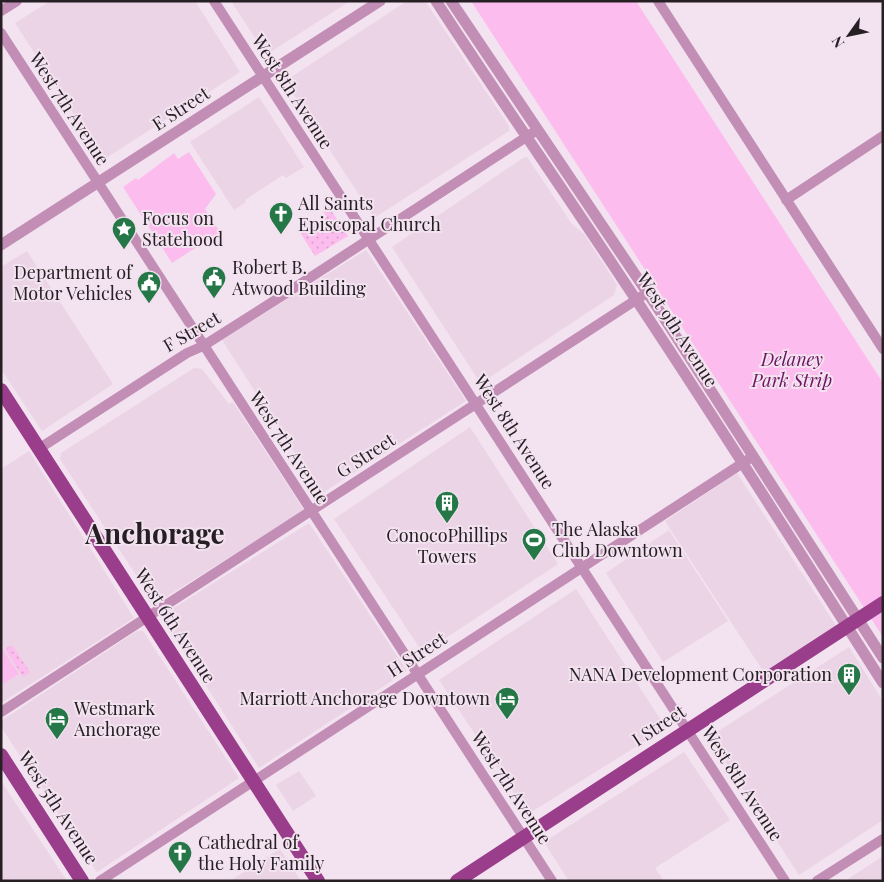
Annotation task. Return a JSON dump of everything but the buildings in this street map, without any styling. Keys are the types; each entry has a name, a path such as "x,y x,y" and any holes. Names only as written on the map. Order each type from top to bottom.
{"main road":[{"name":"West 6th Avenue","path":"1,390 318,881"},
{"name":"I Street","path":"457,881 883,603"},
{"name":"West 5th Avenue","path":"1,755 82,881"}],"street":[{"path":"1,11 17,1"},
{"name":"West 8th Avenue","path":"214,1 785,881"},
{"name":"E Street","path":"1,245 380,1"},
{"name":"West 9th Avenue","path":"436,1 525,138 546,163 742,463 852,622 883,658"},
{"name":"West 9th Avenue","path":"451,1 647,293 752,457 852,622 883,683"},
{"path":"658,1 883,349"},
{"name":"West 7th Avenue","path":"1,33 552,881"},
{"name":"F Street","path":"40,448 187,352 203,346 537,130"},
{"path":"786,200 883,136"},
{"name":"G Street","path":"1,712 647,293"},
{"name":"H Street","path":"100,881 752,457"},
{"path":"817,881 883,839"}],"shaded area":[{"path":"50,1 195,1 240,72 103,160 15,23"},
{"path":"231,1 350,1 266,55"},
{"path":"407,1 425,1 509,126 509,131 374,218 285,81"},
{"path":"259,97 304,167 286,178 283,175 245,200 246,202 234,210 190,142"},
{"path":"527,157 572,224 584,234 617,285 614,295 484,381 479,381 392,247"},
{"path":"366,250 466,401 321,494 222,340"},
{"path":"27,251 113,384 42,431 1,369 1,267"},
{"path":"194,368 202,369 229,404 233,402 304,510 155,604 60,459 61,453"},
{"path":"470,427 558,564 423,653 334,519"},
{"path":"29,451 134,618 1,703 1,469"},
{"path":"737,473 837,627 765,674 665,521"},
{"path":"309,523 407,671 259,768 161,616"},
{"path":"669,530 728,621 663,662 606,573"},
{"path":"576,589 666,728 528,814 439,680"},
{"path":"137,631 143,631 239,778 97,872 1,727 1,721"},
{"path":"849,647 883,701 883,820 799,875 709,737"},
{"path":"684,752 730,820 655,868 664,881 569,881 544,842"},
{"path":"299,771 316,796 293,811 276,785"},
{"path":"1,781 67,881 1,881"},
{"path":"280,849 301,881 230,881 278,850"},
{"path":"883,856 883,881 845,881"}],"green space":[{"name":"Delaney Park Strip","path":"471,1 636,1 883,383 883,637"},
{"path":"189,152 216,194 205,209 220,232 172,263 123,187 136,178 138,180 174,153 178,159"},
{"path":"329,207 348,236 315,256 301,234 327,217 323,211"},
{"path":"12,645 30,672 23,677 5,649"},
{"path":"1,647 19,674 5,683 1,682"}],"place":[{"name":"All Saints Episcopal Church","path":"281,235"},
{"name":"Focus on Statehood","path":"124,250"},
{"name":"Robert B. Atwood Building","path":"214,299"},
{"name":"Department of Motor Vehicles","path":"149,304"},
{"name":"ConocoPhillips Towers","path":"447,524"},
{"name":"The Alaska Club Downtown","path":"534,561"},
{"name":"NANA Development Corporation","path":"849,696"},
{"name":"Marriott Anchorage Downtown","path":"507,720"},
{"name":"Westmark Anchorage","path":"57,740"},
{"name":"Cathedral of the Holy Family","path":"180,874"}],"district":[{"name":"Anchorage","path":"155,534"}]}
